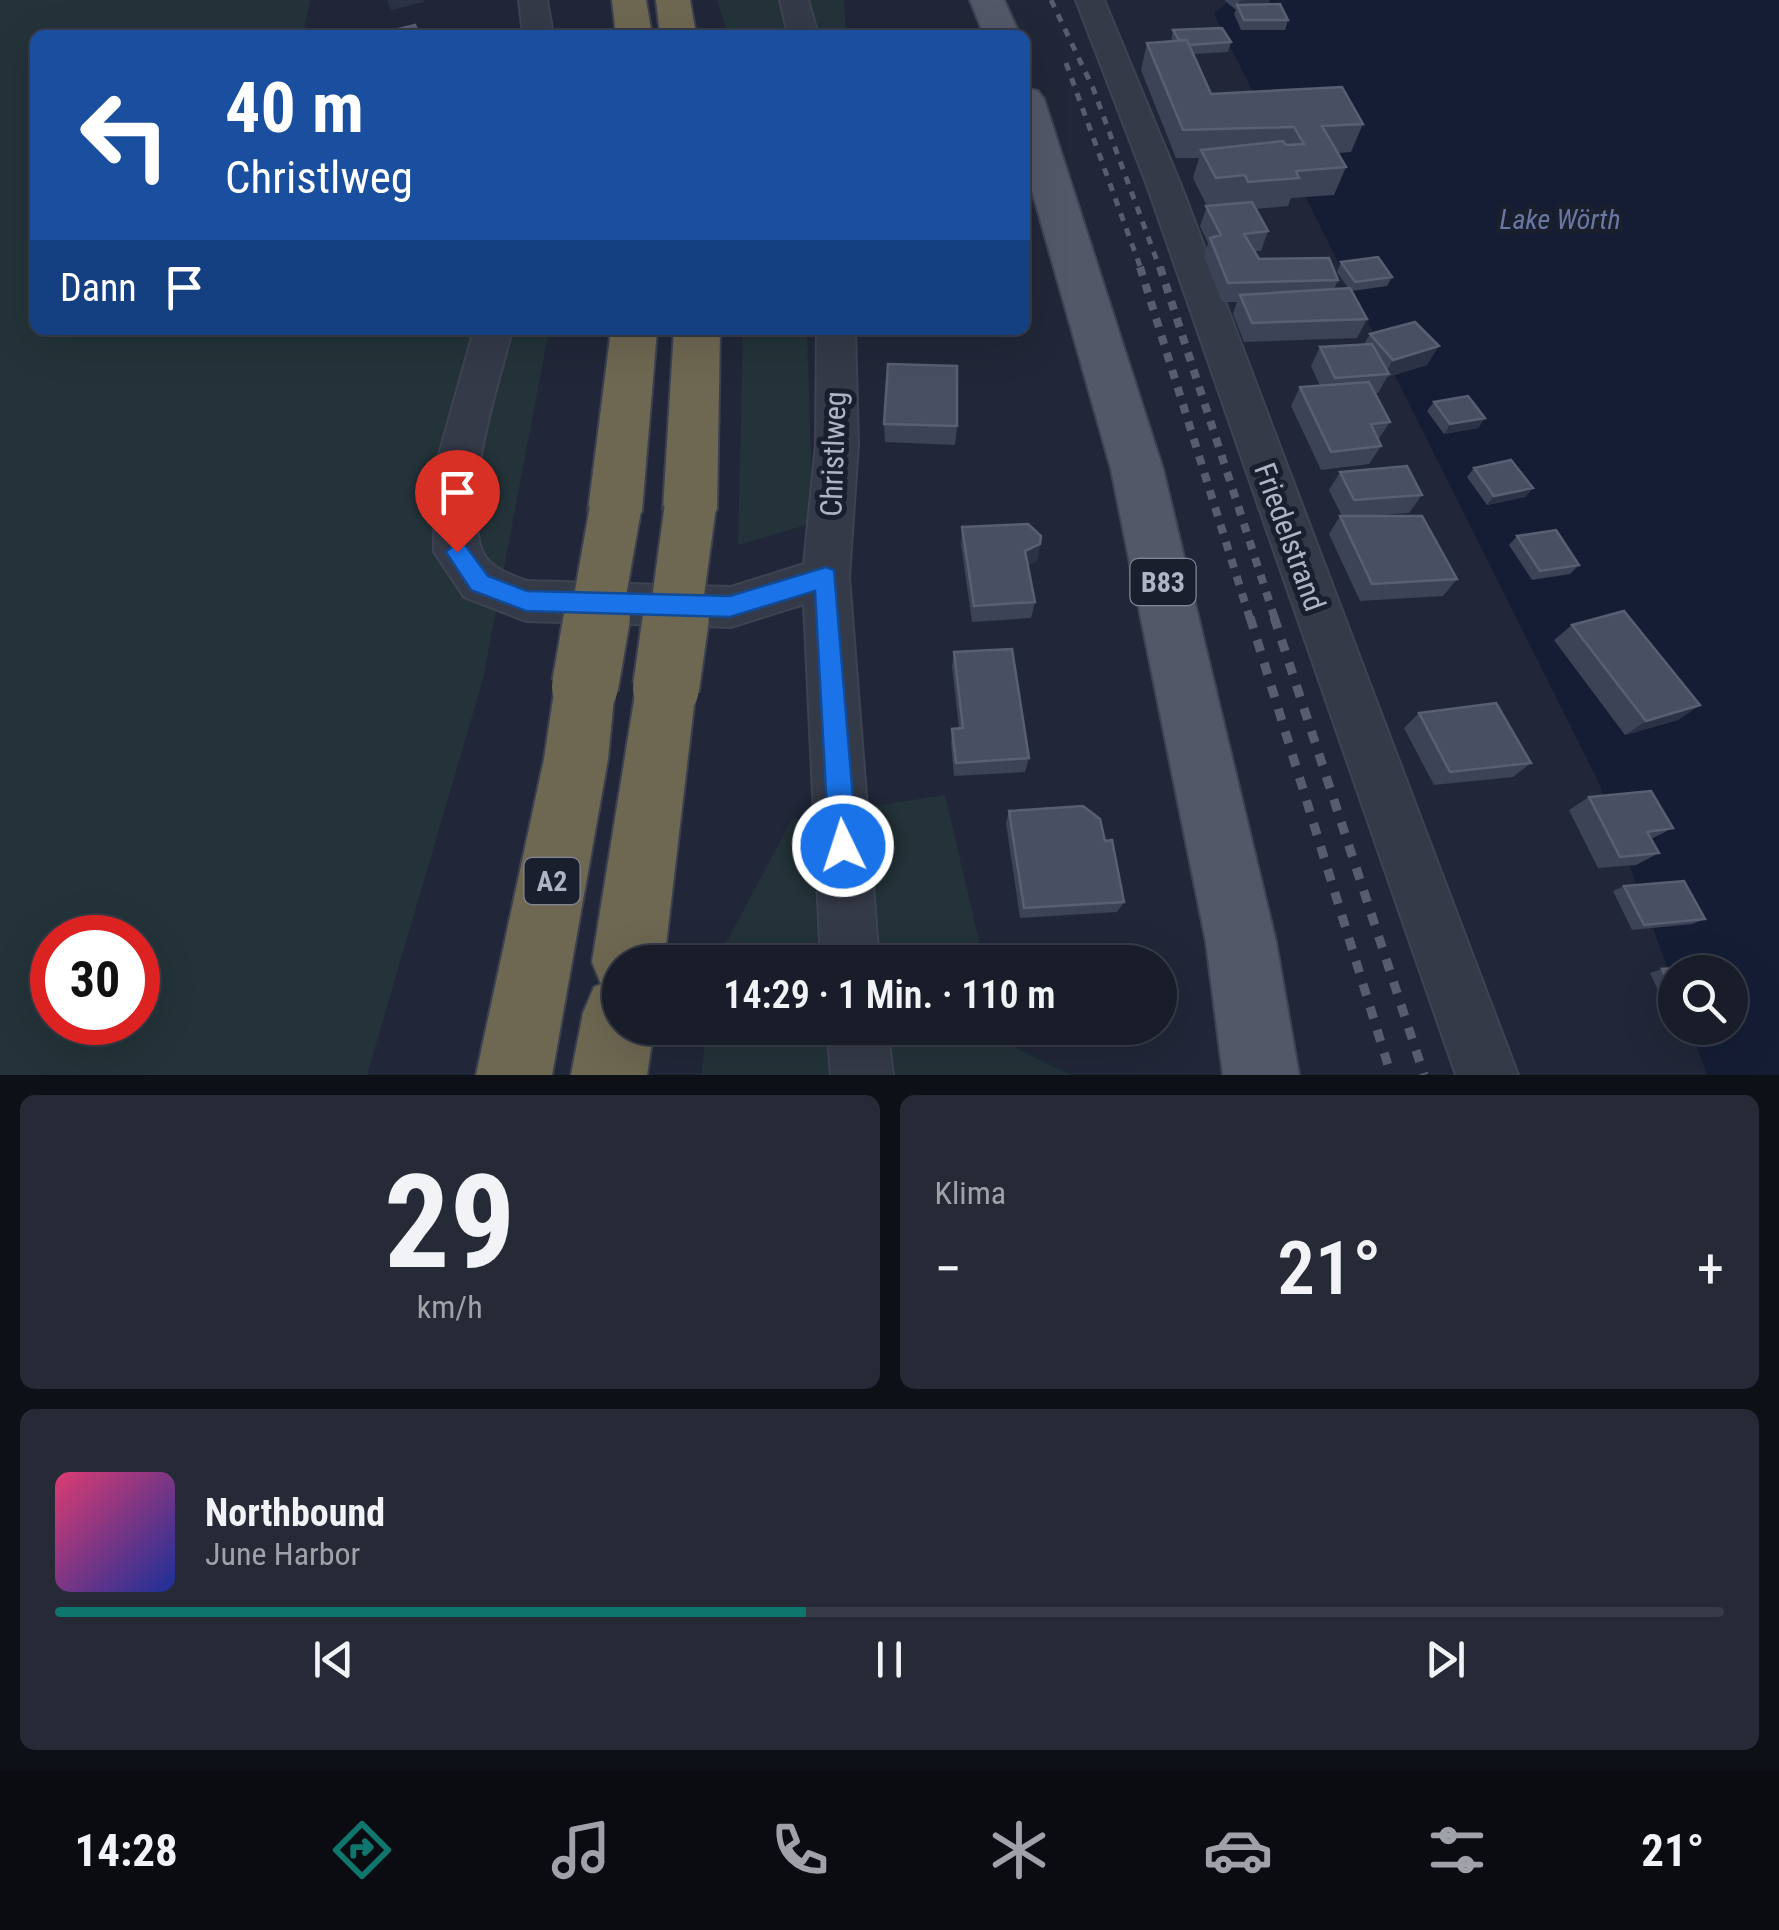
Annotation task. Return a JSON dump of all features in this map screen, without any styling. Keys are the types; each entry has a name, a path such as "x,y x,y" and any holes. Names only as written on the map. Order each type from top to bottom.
{"highway":[{"path":"629,0 633,30"},
{"path":"673,0 677,30"},
{"name":"A2","path":"514,1075 576,759 614,511 633,335"},
{"path":"630,945 690,509 697,335"},
{"path":"609,1075 614,1045"}],"main road":[{"path":"988,0 1000,30"},
{"name":"B83","path":"1030,116 1137,469 1241,942 1261,1075"}],"street":[{"path":"532,0 537,30"},
{"path":"794,0 801,30"},
{"name":"Friedelstrand","path":"1090,0 1165,188 1486,1075"},
{"path":"492,335 456,469 457,552 480,583 526,601 730,607 826,577"},
{"name":"Christlweg","path":"836,335 836,444 826,577 849,945"},
{"path":"859,1045 862,1075"}],"shaded area":[{"path":"0,0 310,0 304,30 30,30 30,335 548,335 483,679 367,1075 0,1075"},
{"path":"717,0 844,0 846,30 726,30"},
{"path":"743,335 807,335 813,523 738,545"},
{"path":"945,795 980,945 725,945 792,819"},
{"path":"705,1045 1010,1045 1070,1075 701,1075"}],"water":[{"name":"Lake Wörth","path":"1230,0 1779,0 1779,1075 1707,1075 1696,1045 1748,1045 1748,955 1663,955 1598,781 1214,14"}],"building":[{"path":"1280,4 1288,20 1244,20 1237,5"},
{"path":"1222,28 1231,42 1189,45 1187,40 1179,40 1173,30"},
{"path":"1187,40 1211,94 1342,87 1363,124 1322,126 1346,167 1296,171 1299,178 1248,182 1245,175 1216,178 1201,150 1283,141 1286,145 1304,144 1294,127 1183,130 1147,43"},
{"path":"1252,202 1268,231 1244,234 1259,259 1329,258 1338,280 1228,283 1210,238 1221,235 1206,206"},
{"path":"1378,257 1392,277 1355,282 1341,262"},
{"path":"1350,288 1367,319 1252,323 1240,295"},
{"path":"1415,322 1439,346 1393,360 1370,334"},
{"path":"1372,344 1389,374 1335,378 1320,347"},
{"path":"888,364 957,366 957,426 884,424"},
{"path":"1369,382 1390,422 1371,424 1381,446 1331,452 1300,387"},
{"path":"1468,396 1485,418 1450,424 1434,402"},
{"path":"1511,460 1533,488 1494,496 1474,468"},
{"path":"1407,466 1422,495 1354,500 1340,472"},
{"path":"1340,516 1422,516 1457,579 1372,584"},
{"path":"1028,524 1041,536 1040,544 1025,551 1035,602 974,606 962,527"},
{"path":"1556,530 1579,565 1540,571 1517,536"},
{"path":"1624,611 1700,705 1646,721 1572,625"},
{"path":"1012,649 1029,758 956,763 952,729 963,728 954,652"},
{"path":"1496,703 1531,763 1450,772 1419,713"},
{"path":"1651,791 1673,828 1647,832 1659,853 1620,857 1589,797"},
{"path":"1083,806 1100,819 1105,841 1112,840 1124,902 1024,908 1009,811"},
{"path":"1684,881 1705,919 1644,925 1624,886"}],"railway":[{"path":"1051,0 1093,88 1160,269"},
{"path":"1066,63 1141,269"},
{"path":"1140,267 1250,619"},
{"path":"1160,267 1275,619"},
{"path":"1250,617 1391,1075"},
{"path":"1274,617 1424,1075"}],"route":[{"path":"457,552 480,583 526,601 730,607 826,577 843,846"}]}
